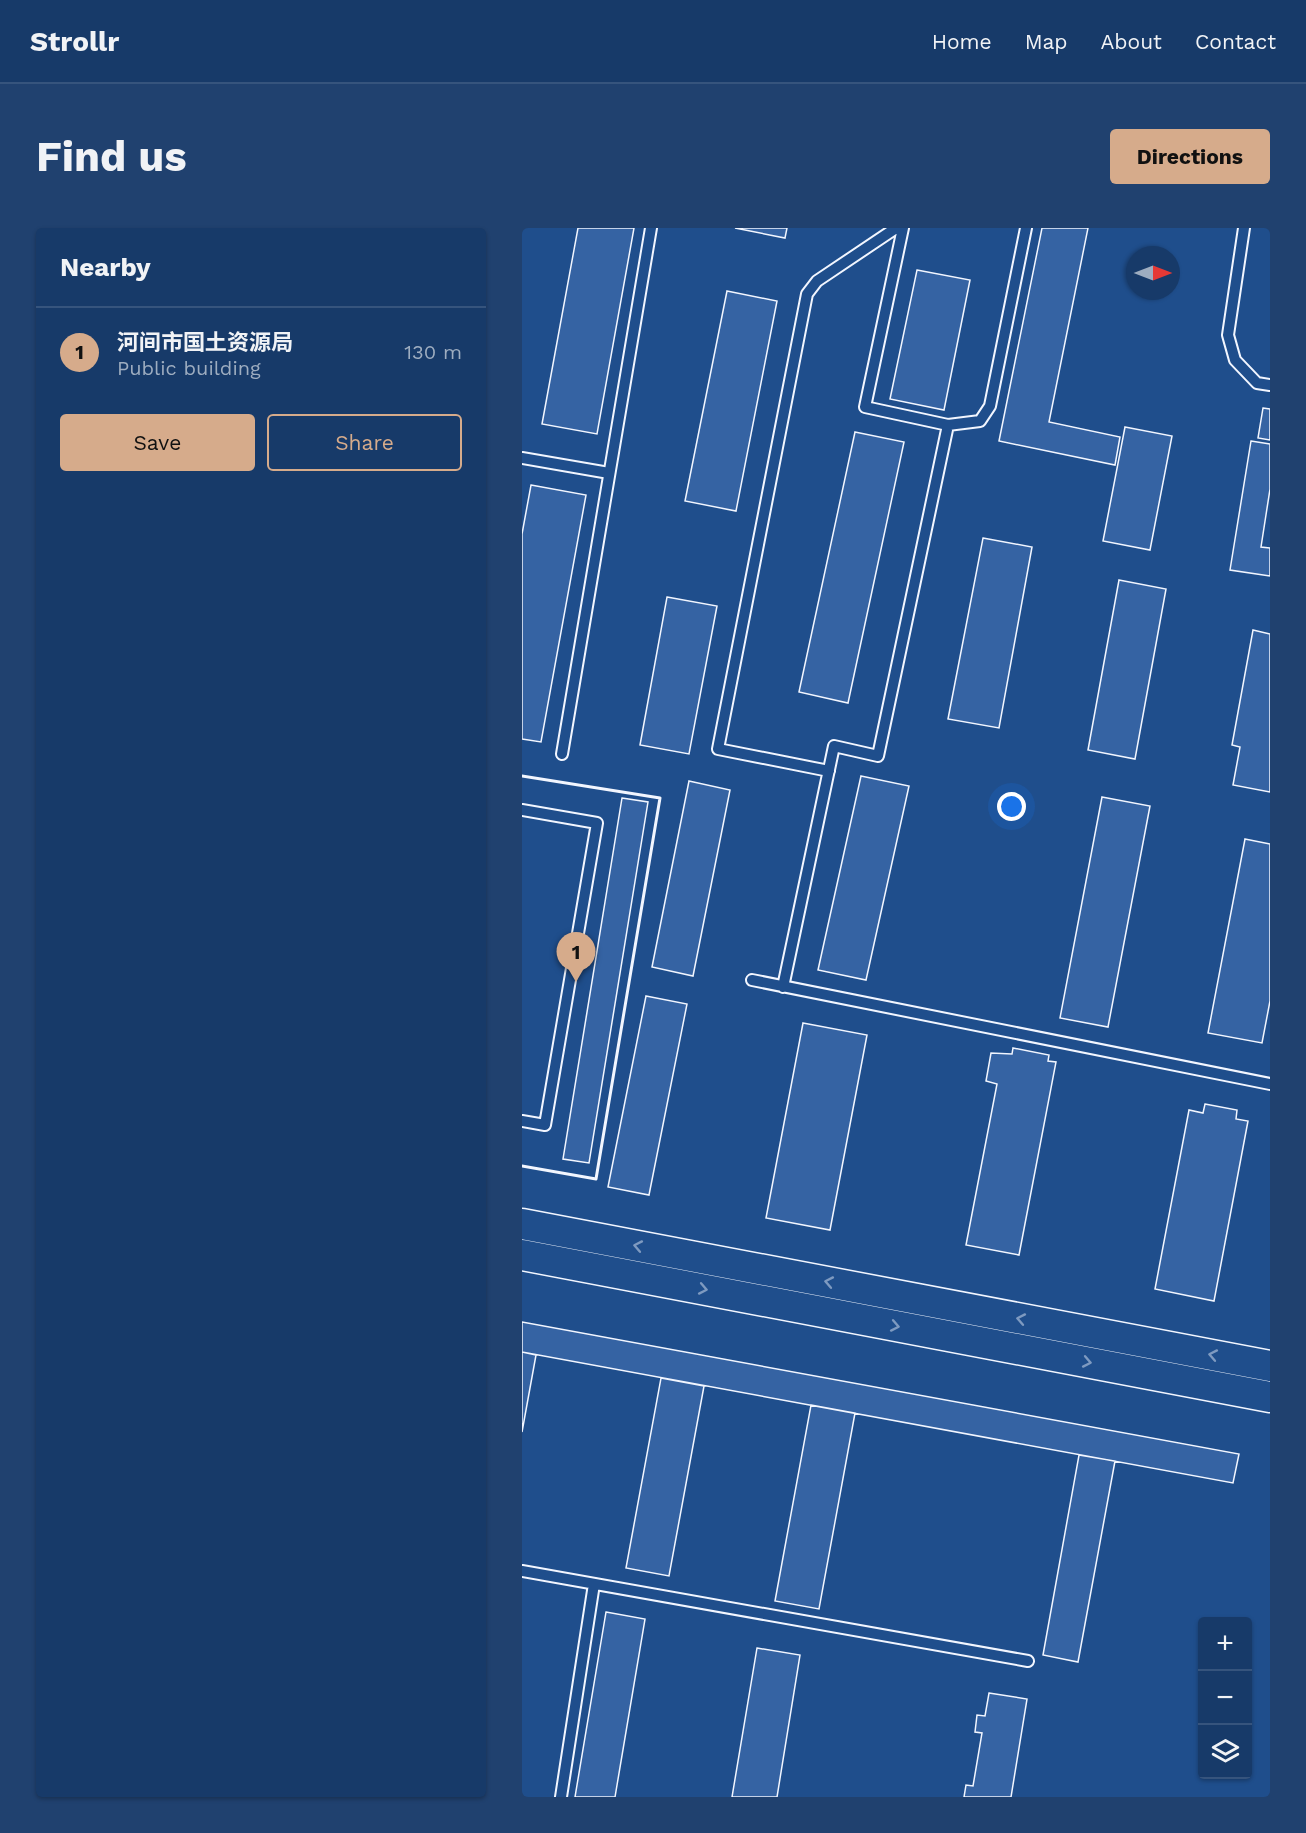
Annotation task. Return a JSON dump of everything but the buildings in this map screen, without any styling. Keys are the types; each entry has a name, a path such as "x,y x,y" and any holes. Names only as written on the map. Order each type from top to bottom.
{"street":[{"path":"522,1224 1270,1366"},
{"path":"522,1255 1270,1396"}],"lane":[{"path":"561,754 651,228"},
{"path":"829,771 718,749 807,294 817,281 896,228"},
{"path":"903,228 865,407 948,425 980,421 990,406 1026,228"},
{"path":"1244,228 1228,335 1235,360 1257,383 1270,385"},
{"path":"783,987 834,746 878,756 948,425"},
{"path":"522,458 609,473"},
{"path":"522,810 597,823 545,1125 522,1121"},
{"path":"752,980 1270,1084"},
{"path":"522,1571 1028,1661"},
{"path":"561,1797 594,1584"}],"wall":[{"path":"522,776 660,798 596,1179 522,1166"}],"place":[{"name":"河间市国土资源局","path":"576,982"}]}
